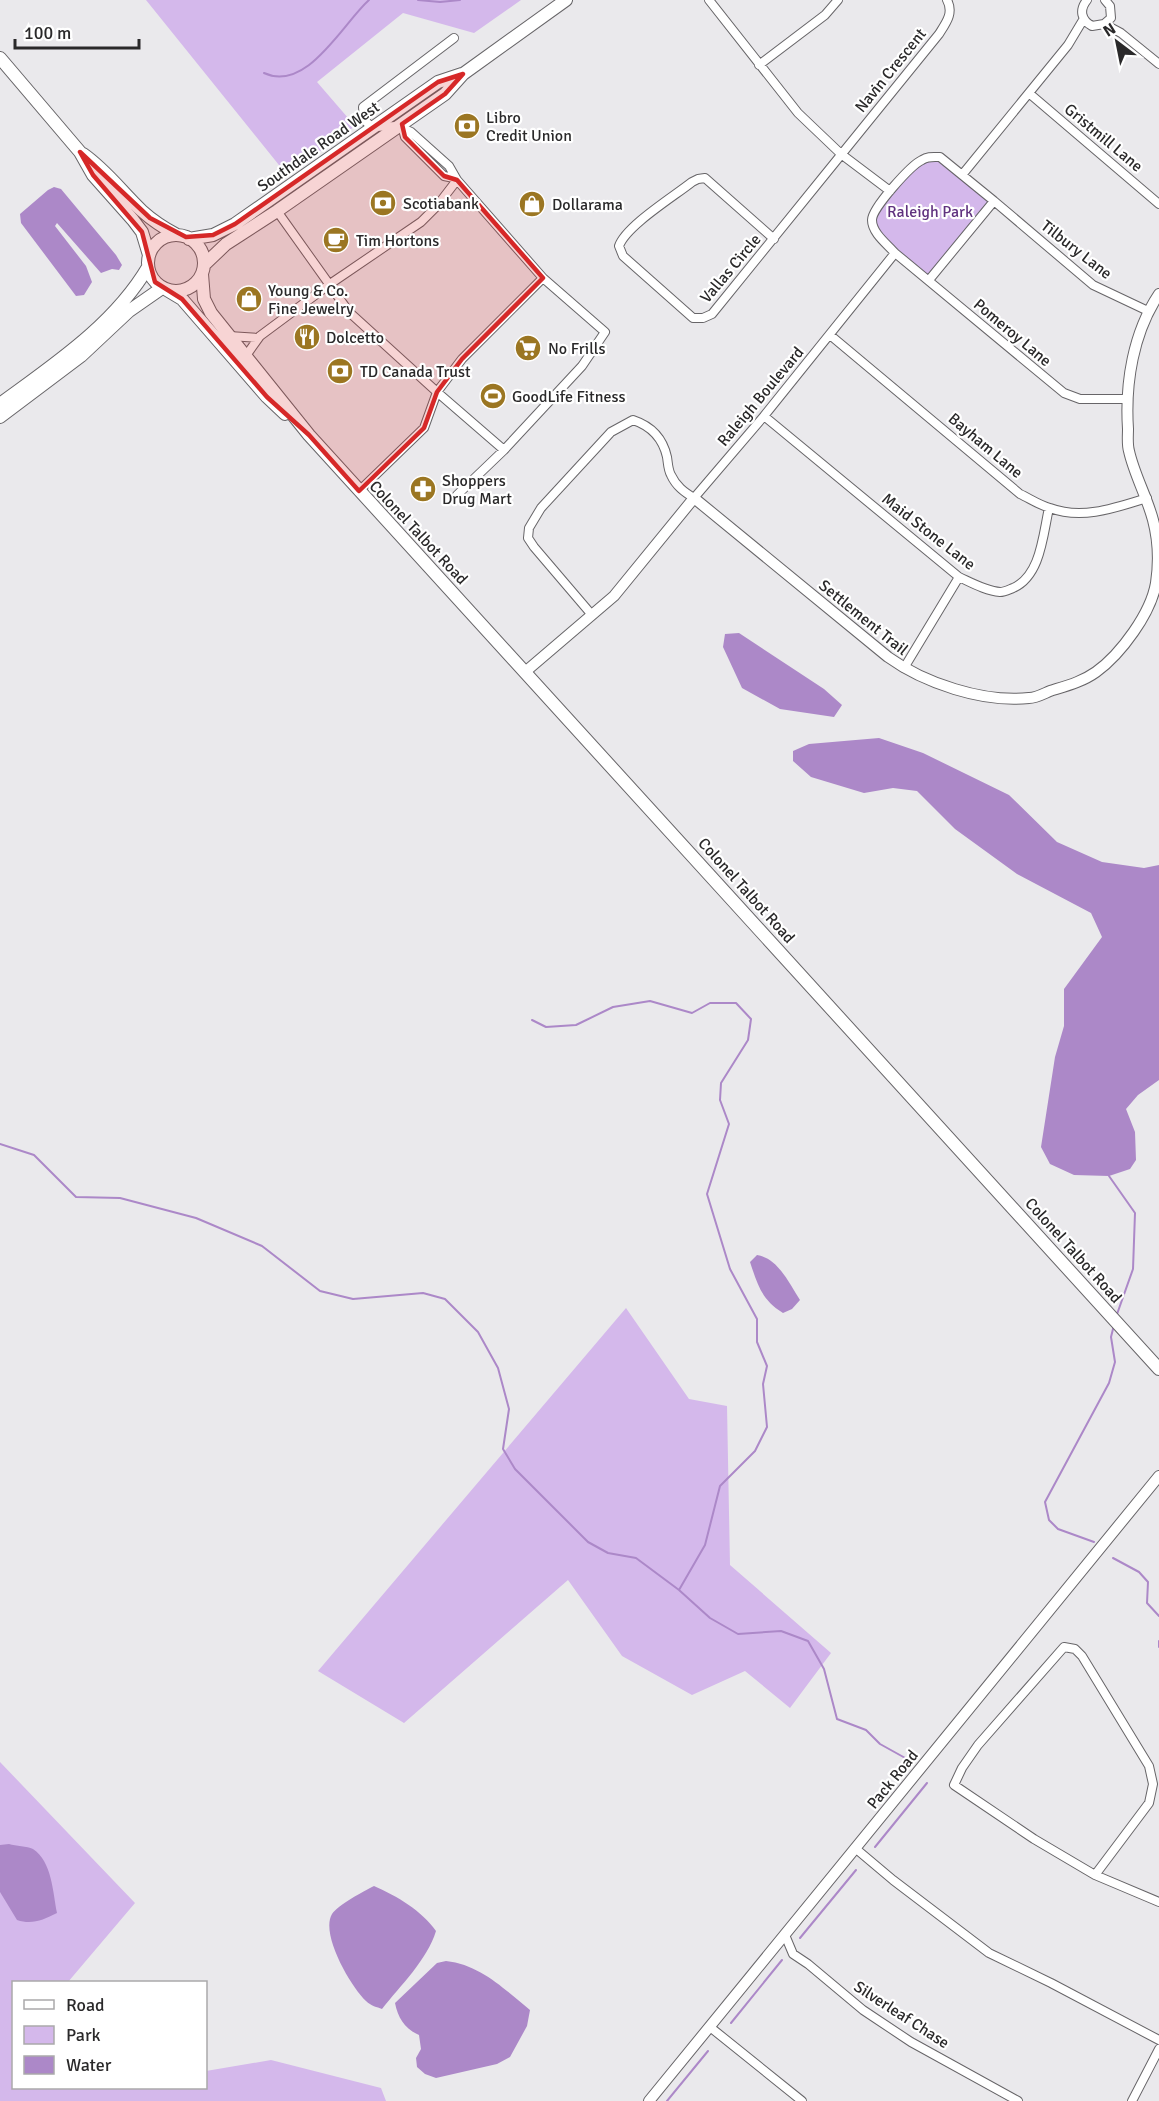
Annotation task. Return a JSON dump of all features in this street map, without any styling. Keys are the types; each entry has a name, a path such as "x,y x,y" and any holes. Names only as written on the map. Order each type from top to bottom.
{"main road":[{"name":"Southdale Road West","path":"203,269 226,244 401,128 445,94 463,74 566,0"},
{"path":"0,58 80,152 93,175 142,232 155,282 165,289 181,291 190,287 203,269 199,248 160,226 141,210 99,165 80,152"},
{"name":"Southdale Road West","path":"183,237 213,235 235,224 438,82 463,74"},
{"path":"0,404 78,344 109,316 135,288 153,246 160,240 183,237"},
{"name":"Colonel Talbot Road","path":"203,269 204,299 211,312 309,435 1159,1370"},
{"path":"0,417 81,356 129,311 165,289"},
{"name":"Colonel Talbot Road","path":"165,289 182,299 267,398 309,435"}],"street":[{"path":"709,0 798,113 841,154 890,191"},
{"path":"759,65 825,15 838,0"},
{"name":"Navin Crescent","path":"841,154 939,34 951,9 947,0"},
{"path":"1108,1 1108,21 1159,64"},
{"path":"1082,3 1087,23"},
{"path":"962,175 1087,23 1108,21"},
{"path":"454,38 363,107 364,120 372,127 401,128 405,137 444,176 456,179 543,278 605,332 582,366 504,450 457,495"},
{"name":"Gristmill Lane","path":"1030,94 1159,204"},
{"name":"Vallas Circle","path":"774,239 705,178 698,178 635,225 622,237 619,246 623,256 693,318 703,318 712,314 774,239 841,154"},
{"path":"895,253 874,231 872,219 875,209 914,164 930,156 940,157 994,201 929,280"},
{"path":"245,357 258,338 330,284 421,222 437,206 456,179"},
{"name":"Tilbury Lane","path":"994,201 1093,285 1148,311"},
{"path":"277,211 349,312 504,450"},
{"name":"Pomeroy Lane","path":"895,253 1064,393 1080,399 1126,399"},
{"name":"Raleigh Boulevard","path":"525,672 614,596 764,416 895,253"},
{"path":"359,491 424,428 437,392 462,359 543,278"},
{"name":"Settlement Trail","path":"694,498 904,668 968,693 990,698 1029,699 1074,684 1096,672 1120,650 1145,614 1156,584 1158,553 1154,522 1129,451 1126,399 1131,365 1148,311 1159,294"},
{"name":"Bayham Lane","path":"830,335 1020,494 1049,508 1075,514 1114,509 1146,498"},
{"path":"229,336 258,338"},
{"name":"Maid Stone Lane","path":"764,416 959,577 987,589 1002,592 1020,585 1028,576 1038,559 1049,508"},
{"path":"592,615 528,538 529,528 541,508 611,432 633,420 642,423 656,434 667,455 669,473 681,490 694,498"},
{"path":"904,668 959,577"},
{"name":"Pack Road","path":"649,2101 1159,1476"},
{"path":"1095,1875 1149,1803 1152,1784 1149,1766 1082,1656 1075,1649 1064,1647 978,1745 962,1768 954,1785 1034,1839 1095,1875 1159,1902"},
{"path":"855,1848 989,1953 1159,2040"},
{"name":"Silverleaf Chase","path":"785,1935 793,1954 863,2010 911,2042 1018,2101"},
{"path":"710,2026 802,2101"},
{"path":"1132,2101 1159,2049"}],"highlighted area":[{"path":"463,74 445,94 402,124 405,137 444,176 457,180 543,278 462,359 437,392 424,428 359,491 309,435 267,397 182,299 155,282 142,232 93,175 80,152 150,218 186,237 213,235 235,224 438,82"}],"green space":[{"path":"146,0 521,0 474,33 403,13 317,82 355,126 287,175"},
{"name":"Raleigh Park","path":"940,157 994,201 929,280 874,231 875,209 914,164"},
{"path":"626,1308 689,1399 727,1406 730,1565 831,1653 790,1708 745,1671 692,1695 622,1656 568,1580 404,1723 318,1671"},
{"path":"0,1762 135,1903 69,1981 12,1981 12,2089 207,2089 207,2071 271,2060 381,2088 386,2101 0,2101"}],"water":[{"path":"54,187 61,189 122,265 119,270 112,269 101,273 57,223 55,226 86,266 92,282 84,295 76,296 21,223 20,214"},
{"path":"739,633 824,689 842,705 834,717 780,709 742,688 723,647 725,634"},
{"path":"879,738 923,753 1009,795 1057,842 1102,862 1144,868 1159,865 1159,1080 1138,1095 1126,1109 1135,1132 1136,1160 1130,1169 1109,1176 1074,1175 1050,1164 1041,1147 1055,1057 1064,1026 1064,989 1102,937 1091,913 1017,874 955,829 917,791 893,788 864,793 811,777 793,761 793,751 809,744"},
{"path":"757,1255 771,1261 787,1279 800,1300 792,1309 783,1313 765,1297 750,1262"},
{"path":"9,1844 33,1849 44,1861 51,1878 57,1913 37,1921 17,1920 0,1892 0,1845"},
{"path":"374,1886 408,1905 424,1917 436,1931 420,1962 382,2009 366,2001 345,1973 334,1947 329,1923 332,1914 340,1907"},
{"path":"446,1961 459,1963 481,1973 530,2010 527,2026 510,2057 497,2064 436,2078 425,2074 417,2067 416,2058 421,2049 419,2035 403,2022 395,2003 437,1963"}],"waterway":[{"path":"264,73 280,77 295,73 309,65 323,53 369,0"},
{"path":"418,0 440,2 460,0"},
{"path":"532,1020 546,1027 576,1025 613,1007 650,1001 692,1013 710,1003 736,1003 751,1019 748,1040 721,1083 720,1100 729,1124 707,1194 730,1269 757,1319 757,1342 767,1366 763,1384 767,1427 755,1451 720,1486 705,1545 679,1590"},
{"path":"0,1144 34,1155 76,1197 120,1198 196,1218 262,1246 320,1291 353,1299 423,1293 445,1299 478,1332 498,1368 509,1409 503,1449 515,1469 588,1542 608,1553 636,1558 679,1590 710,1618 738,1634 781,1631 808,1641 824,1669 837,1719 866,1730 880,1744 907,1759"},
{"path":"1109,1176 1135,1213 1133,1269 1116,1317"},
{"path":"1094,1542 1058,1529 1049,1520 1045,1502 1109,1383 1115,1362 1111,1337 1114,1325"},
{"path":"1113,1558 1139,1572 1148,1582 1147,1603 1159,1616"},
{"path":"1159,1641 1159,1647"},
{"path":"875,1847 927,1783"},
{"path":"800,1938 856,1870"},
{"path":"731,2023 782,1960"},
{"path":"667,2101 708,2051"}],"place":[{"name":"Libro Credit Union","path":"467,126"},
{"name":"Scotiabank","path":"383,203"},
{"name":"Dollarama","path":"532,204"},
{"name":"Tim Hortons","path":"336,240"},
{"name":"Young & Co. Fine Jewelry","path":"249,299"},
{"name":"Dolcetto","path":"307,337"},
{"name":"No Frills","path":"528,348"},
{"name":"TD Canada Trust","path":"340,371"},
{"name":"GoodLife Fitness","path":"493,396"},
{"name":"Shoppers Drug Mart","path":"423,489"}]}
